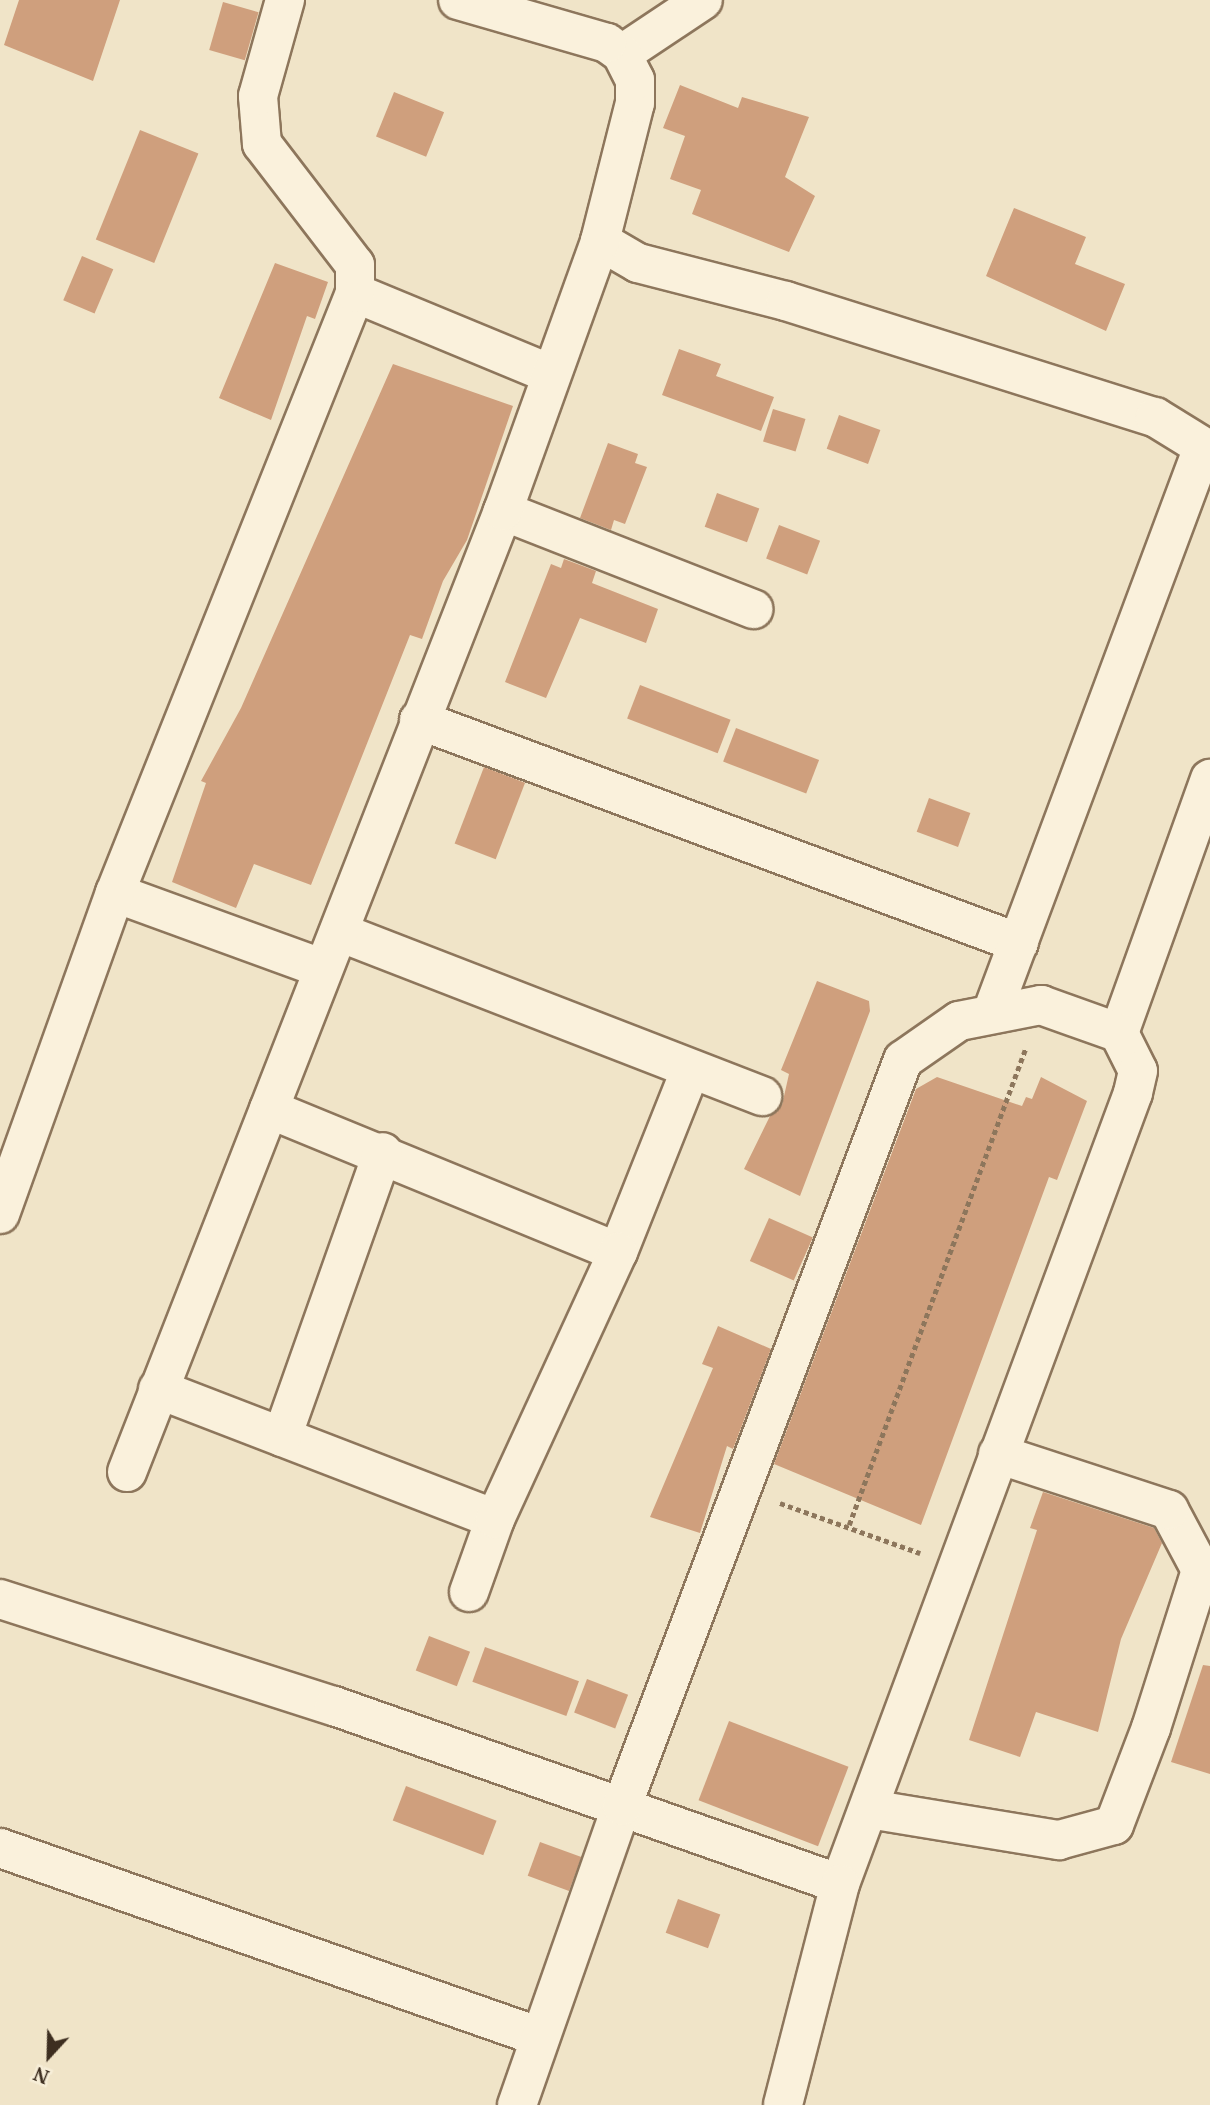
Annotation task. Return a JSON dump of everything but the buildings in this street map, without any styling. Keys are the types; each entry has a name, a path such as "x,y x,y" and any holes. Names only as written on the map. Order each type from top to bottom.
{"street":[{"path":"0,1214 115,893 355,293 355,265 262,144 258,96 285,0"},
{"path":"127,1472 269,1109 321,968 339,932 419,720 503,511 600,241 635,103 635,80 622,54 607,43 458,0"},
{"path":"622,54 703,0"},
{"path":"600,241 638,263 799,305 1155,416 1206,451 993,1010"},
{"path":"355,293 551,374"},
{"path":"503,511 753,608"},
{"path":"419,720 1019,943"},
{"path":"1119,1033 1210,779"},
{"path":"115,893 321,968"},
{"path":"339,932 690,1071 762,1096"},
{"path":"517,2105 622,1806 903,1060 959,1021 993,1010 1041,1005 1119,1033 1138,1071 1133,1093 998,1454 960,1569 840,1884 783,2105"},
{"path":"469,1592 495,1519 618,1252 690,1071"},
{"path":"269,1109 383,1152 618,1252"},
{"path":"282,1437 383,1152"},
{"path":"158,1389 495,1519"},
{"path":"869,1809 1059,1840 1114,1825 1151,1728 1200,1570 1169,1510 998,1454"},
{"path":"0,1599 622,1806 840,1884"},
{"path":"0,1848 540,2038"}],"path":[{"path":"849,1525 1041,1005"},
{"path":"744,1486 960,1569"}]}
